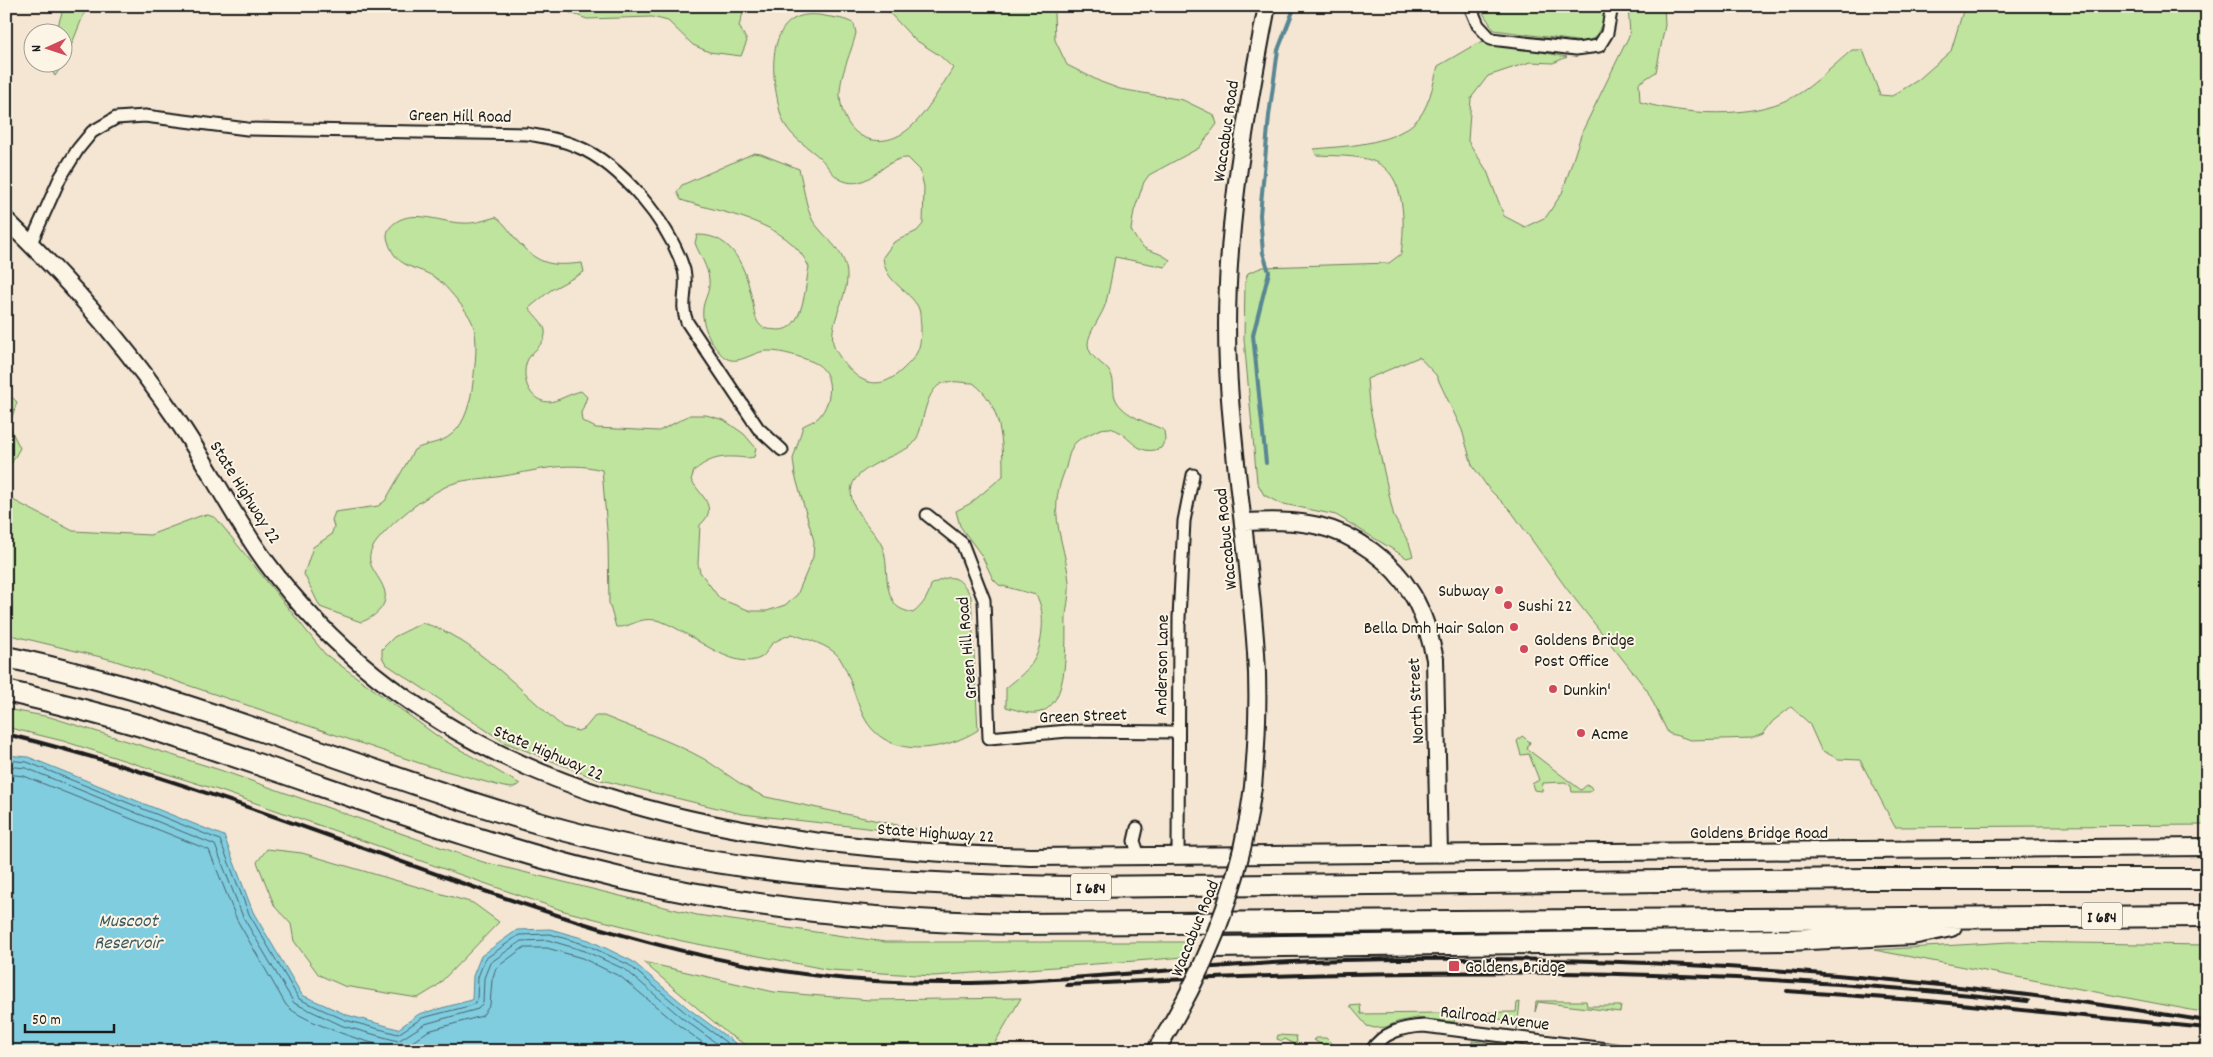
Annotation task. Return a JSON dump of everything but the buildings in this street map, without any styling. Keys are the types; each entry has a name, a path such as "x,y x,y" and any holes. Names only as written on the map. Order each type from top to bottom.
{"highway":[{"name":"I 684","path":"6,658 75,674 176,704 444,793 568,831 693,859 821,876 931,884 1078,888 1867,879 2207,879"},
{"name":"I 684","path":"6,691 147,728 434,824 559,863 687,892 818,912 884,919 1014,924 2207,916"},
{"path":"1211,947 1771,940 1912,934 1998,917"}],"main road":[{"name":"Waccabuc Road","path":"1155,1051 1182,1008 1211,947 1235,882 1244,847 1253,787 1258,687 1253,617 1228,366 1227,283 1230,242 1244,136 1267,6"},
{"name":"State Highway 22","path":"6,220 94,312 152,386 178,421 262,555 311,615 371,673 400,695 461,734 517,763 566,784 640,808 727,828 808,841 903,851 1030,857 1311,855"},
{"name":"North Street","path":"1243,522 1297,522 1320,526 1340,533 1378,556 1397,574 1412,594 1427,629 1435,659 1440,854"},
{"name":"Goldens Bridge Road","path":"1311,855 2207,847"}],"street":[{"path":"1470,6 1478,24 1490,39 1576,49 1599,46 1607,33 1612,6"},
{"name":"Green Hill Road","path":"31,244 60,178 78,149 92,132 116,118 145,116 248,129 528,134 555,139 576,146 614,170 649,207 675,248 684,271 686,288 682,312 687,322 758,428 782,450"},
{"name":"Anderson Lane","path":"1178,856 1178,648 1184,521 1193,475"},
{"name":"Green Hill Road","path":"927,514 962,544 984,600 989,738"},
{"name":"Green Street","path":"989,738 1068,731 1177,732"},
{"path":"1137,828 1134,841 1139,856"},
{"name":"Railroad Avenue","path":"1371,1051 1390,1034 1400,1029 1424,1026 1622,1051"}],"green space":[{"path":"64,6 87,6 72,44 72,22 59,22"},
{"path":"552,6 751,6 744,10 739,26 747,41 741,56 709,52 693,45 668,21 652,17 587,19"},
{"path":"883,6 1060,6 1054,13 1055,40 1067,65 1120,89 1183,100 1214,115 1217,124 1199,148 1149,175 1144,182 1134,211 1131,230 1144,248 1170,260 1165,267 1115,257 1106,302 1089,339 1088,344 1091,353 1111,374 1115,397 1120,406 1131,415 1164,430 1165,440 1161,448 1150,451 1142,449 1113,429 1103,428 1079,439 1071,450 1059,487 1057,510 1057,520 1069,582 1064,672 1061,687 1055,700 1047,709 1032,713 1006,707 1006,688 1027,669 1036,657 1042,629 1041,607 1038,599 1036,595 999,585 993,579 982,556 960,526 956,511 971,503 1003,476 999,425 990,402 973,383 950,382 938,386 930,397 917,439 914,443 861,473 855,479 851,494 857,510 882,546 886,560 889,591 898,607 913,613 925,600 931,585 949,578 958,580 971,596 978,730 964,738 933,747 916,748 901,746 886,740 874,731 864,717 847,671 839,657 830,649 811,640 792,634 773,643 762,657 750,661 737,660 723,655 668,624 656,620 649,619 616,627 609,603 608,542 602,470 588,467 549,468 463,481 445,487 417,504 400,518 384,533 372,549 370,561 381,582 385,595 383,605 376,614 361,622 320,607 304,574 313,547 331,535 334,527 332,520 335,512 378,506 385,501 414,450 443,440 452,434 461,424 469,403 476,352 474,328 470,318 442,283 397,258 387,238 388,230 391,226 403,218 412,217 467,223 480,222 496,217 527,251 541,260 555,264 582,263 584,272 551,290 529,308 545,330 544,339 528,359 526,365 526,379 531,392 541,401 548,402 556,401 581,391 587,397 581,413 582,421 596,428 659,431 690,415 706,415 724,420 744,434 756,448 754,457 718,458 703,464 694,471 691,480 704,497 708,508 706,519 700,525 698,564 700,572 720,599 751,611 767,611 785,605 797,595 813,557 814,541 795,475 793,459 803,426 819,417 824,410 829,395 828,379 820,366 785,353 769,351 732,360 720,353 713,344 703,320 703,308 709,279 695,243 697,235 710,236 720,240 729,247 742,266 756,320 762,327 768,329 778,330 787,328 798,316 802,306 809,267 799,251 786,239 770,229 753,221 681,200 677,192 682,185 754,153 799,169 813,221 840,254 846,269 846,287 834,324 833,343 836,351 850,369 865,381 883,382 902,370 915,356 919,346 920,313 917,305 887,273 883,257 894,242 917,231 923,224 924,187 920,170 908,158 892,162 871,177 856,183 838,178 786,126 779,106 774,67 778,38 784,27 794,19 807,15 844,19 851,22 854,24 856,33 842,77 840,95 845,117 851,128 869,139 880,141 891,139 902,133 924,113 953,68 939,55 914,39"},
{"path":"1482,6 1603,6 1604,20 1595,38 1584,42 1494,30 1483,13"},
{"path":"1628,6 1664,6 1665,25 1656,72 1639,83 1640,102 1677,110 1717,113 1756,109 1774,105 1791,98 1814,83 1852,50 1863,50 1880,95 1892,96 1918,80 1951,51 1963,11 1961,6 2207,6 2207,825 1895,827 1860,760 1838,759 1821,750 1809,723 1791,707 1773,721 1763,734 1753,738 1691,740 1668,733 1647,690 1567,589 1511,511 1489,489 1472,465 1462,430 1436,375 1419,357 1367,379 1369,404 1394,517 1409,543 1413,556 1407,558 1336,515 1279,503 1264,495 1257,482 1244,339 1245,282 1248,273 1263,267 1389,263 1401,254 1403,215 1401,201 1398,188 1384,167 1367,159 1316,155 1314,149 1367,143 1392,136 1404,130 1419,118 1423,111 1430,96 1438,66 1484,41 1567,57 1553,63 1530,62 1488,76 1471,98 1468,141 1487,171 1504,216 1525,227 1546,217 1562,193 1582,132 1630,34"},
{"path":"6,395 11,396 17,402 10,423 20,448 7,471 6,482"},
{"path":"6,491 9,498 73,531 150,535 200,516 208,515 216,518 325,654 440,738 520,784 512,788 504,787 428,766 113,660 6,634"},
{"path":"422,623 440,629 477,652 563,727 578,731 585,728 595,716 604,716 667,741 704,759 766,797 916,829 911,833 742,814 597,779 504,742 386,664 382,657 382,649 394,637"},
{"path":"6,709 50,717 220,770 483,862 697,915 885,942 1188,942 1189,950 1183,957 934,976 830,970 682,941 564,911 221,791 63,741 6,727"},
{"path":"1522,736 1530,742 1527,749 1581,790 1587,785 1590,786 1592,789 1590,792 1572,792 1571,786 1565,782 1543,783 1542,791 1534,790 1532,784 1539,780 1529,754 1521,755 1517,741"},
{"path":"267,849 302,853 473,903 499,922 436,987 418,998 344,986 319,975 294,941 291,924 275,907 257,862"},
{"path":"2009,942 2207,945 2207,1013 1874,950"},
{"path":"643,962 774,992 870,1000 1021,998 990,1051 779,1051 751,1048 728,1034"},
{"path":"1536,1001 1586,1001 1587,1006 1621,1006 1620,1012 1538,1002 1535,1012"},
{"path":"1520,1002 1517,1030 1515,1021 1457,1014 1454,1022 1416,1018 1397,1022 1386,1027 1375,1028 1367,1026 1350,1006 1360,1005 1361,1014 1516,1012 1517,1003"},
{"path":"1278,1035 1296,1036 1297,1042 1294,1044 1285,1039 1282,1041 1277,1039"},
{"path":"1315,1038 1326,1038 1332,1044 1331,1048 1328,1049 1314,1040"},
{"path":"1472,1041 1559,1051 1473,1051"}],"water":[{"name":"Muscoot Reservoir","path":"6,755 28,757 224,836 253,912 302,995 347,1015 398,1029 419,1014 472,1000 473,976 481,956 517,930 550,929 589,940 632,961 689,1009 746,1051 6,1051"}],"waterway":[{"path":"1266,463 1253,335 1269,272 1263,253 1260,215 1269,116 1278,50 1295,6"}],"railway":[{"path":"6,734 120,765 176,783 504,898 600,929 698,955 797,973 910,983 972,983 1281,962 1452,959 1560,960 1776,970 1884,979 2100,1005 2207,1021"},
{"path":"1067,985 1307,975 1548,973 1668,975 1789,981 1908,989 2028,1001"},
{"path":"1787,991 1929,1001 2207,1028"}],"place":[{"name":"Subway","path":"1499,590"},
{"name":"Sushi 22","path":"1508,605"},
{"name":"Bella Dmh Hair Salon","path":"1514,627"},
{"name":"Goldens Bridge Post Office","path":"1524,649"},
{"name":"Dunkin'","path":"1553,689"},
{"name":"Acme","path":"1581,733"},
{"name":"Goldens Bridge","path":"1454,966"}]}
